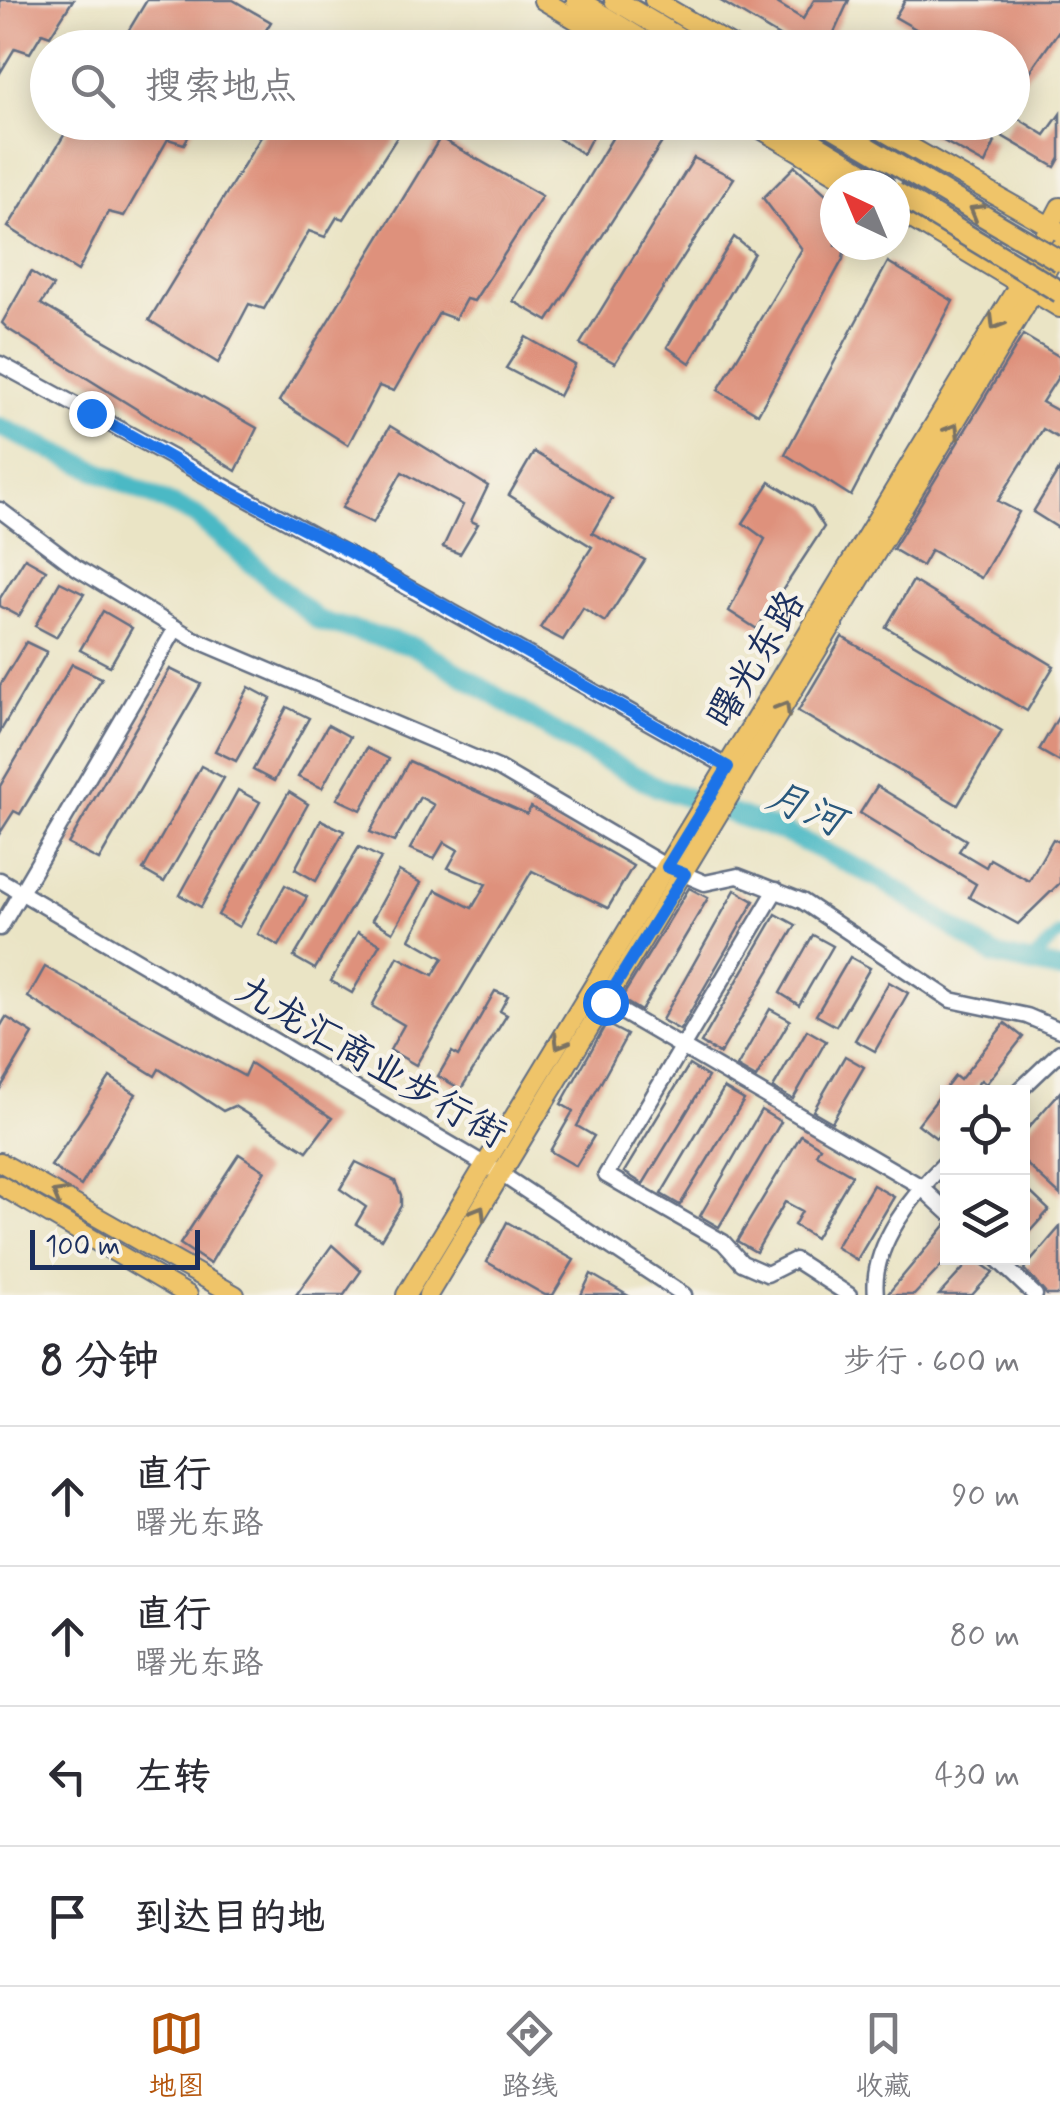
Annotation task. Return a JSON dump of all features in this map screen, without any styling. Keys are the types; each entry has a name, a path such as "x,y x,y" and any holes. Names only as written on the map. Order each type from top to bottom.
{"highway":[{"path":"578,0 626,30"},
{"path":"616,0 666,30"},
{"path":"809,140 858,170"},
{"path":"855,140 1060,260"},
{"path":"910,201 1060,292"}],"main road":[{"path":"543,0 593,30"},
{"path":"654,0 705,30"},
{"path":"780,140 829,170"},
{"path":"898,140 1054,229"},
{"name":"曙光东路","path":"428,1295 493,1170 1028,288 1060,206"},
{"path":"910,218 1060,308"},
{"name":"曙光东路","path":"725,789 728,767 1028,288 1060,248"},
{"name":"曙光东路","path":"406,1295 605,1002 676,871"},
{"path":"0,1162 235,1295"},
{"path":"0,1185 188,1295"}],"street":[{"path":"0,364 227,490 342,548 728,767"},
{"path":"0,510 77,568 176,628 498,768 676,871 705,883 738,876 802,900 950,1000 1027,1016 1060,1030"},
{"path":"0,928 176,628"},
{"name":"九龙汇商业步行街","path":"0,880 493,1170 684,1295"},
{"path":"776,890 606,1174 723,1242 742,1263 766,1274 795,1260 849,1295"},
{"path":"605,1002 920,1186 940,1205"},
{"path":"1025,1085 1060,1052"},
{"path":"876,1295 874,1267 920,1186 940,1167"},
{"path":"1004,1265 1036,1295"}],"building":[{"path":"0,0 73,0 54,30 30,30 30,53 15,48 0,73"},
{"path":"147,0 233,0 271,22 266,30 129,30"},
{"path":"719,0 772,0 803,19 814,0 849,0 835,30 769,30"},
{"path":"905,0 1060,0 1060,29 1030,71 1030,30 918,30 895,17"},
{"path":"1060,114 1060,158 1055,167 1009,140 1030,140 1030,126 1045,135"},
{"path":"61,140 167,140 124,216 108,212 78,271 8,227"},
{"path":"259,140 395,140 344,219 337,217 325,237 309,231 264,309 249,304 218,363 149,320"},
{"path":"439,140 542,196 474,301 466,299 455,319 439,313 394,391 379,386 348,445 279,401"},
{"path":"561,140 590,140 583,154"},
{"path":"611,140 663,140 548,321 513,301"},
{"path":"942,140 992,140 995,142 985,164"},
{"path":"694,158 734,178 615,363 580,344"},
{"path":"795,166 820,188 820,260 842,260 758,414 718,390 802,249 763,198"},
{"path":"734,237 754,253 690,363 667,347"},
{"path":"888,262 953,301 851,496 785,454"},
{"path":"31,272 53,286 41,304 257,428 236,471 8,329 2,323"},
{"path":"1023,335 1060,357 1060,374 1042,402 1060,412 1060,439 1043,429 998,501 1019,512 981,578 931,550 922,566 893,549"},
{"path":"526,337 575,365 559,396 506,368"},
{"path":"390,426 488,486 471,521 478,524 460,554 443,547 463,505 402,472 373,523 342,508"},
{"path":"534,452 612,499 592,533 645,560 605,622 583,608 563,640 540,628 592,547 509,495"},
{"path":"1060,468 1060,529 1033,512"},
{"path":"770,482 812,508 824,527 757,629 729,611 765,539 743,523"},
{"path":"25,558 46,570 19,616 0,606 0,598"},
{"path":"913,581 1054,666 1027,711 886,627"},
{"path":"60,582 84,594 56,637 35,626"},
{"path":"103,611 132,628 110,666 80,650"},
{"path":"842,637 1002,731 958,805 798,711"},
{"path":"26,642 47,652 0,732 0,685"},
{"path":"72,664 102,678 20,814 14,811 0,833 0,786"},
{"path":"170,669 201,684 99,860 68,844"},
{"path":"249,687 271,699 236,761 215,751"},
{"path":"287,707 309,718 274,781 253,770"},
{"path":"1060,714 1060,762 1039,750"},
{"path":"328,725 350,737 322,788 298,777"},
{"path":"367,748 389,759 361,810 337,799"},
{"path":"409,761 527,814 531,807 633,866 608,908 532,871 416,1065 390,1050 404,1025 372,1006 398,957 433,975 443,958 410,939 436,890 472,908 486,884 448,868 458,850 444,842 434,859 410,849 434,805 420,797 394,842 370,832"},
{"path":"201,766 224,778 164,882 143,870"},
{"path":"877,786 966,840 959,851 986,867 990,859 1029,881 1053,839 1060,842 1060,883 1018,924 969,897 976,884 860,813"},
{"path":"238,790 260,802 201,907 180,895"},
{"path":"289,792 308,804 239,927 218,915"},
{"path":"321,820 344,831 316,881 295,869"},
{"path":"359,847 381,858 315,969 294,957"},
{"path":"399,871 421,883 393,932 372,920"},
{"path":"285,885 307,897 279,946 258,934"},
{"path":"689,888 708,898 641,1011 621,999"},
{"path":"735,890 754,901 680,1030 662,1020"},
{"path":"776,914 796,925 720,1054 701,1043"},
{"path":"358,932 380,944 352,993 331,981"},
{"path":"813,935 833,946 799,1005 780,993"},
{"path":"850,957 870,968 836,1026 816,1015"},
{"path":"45,967 244,1076 250,1063 332,1118 307,1151 234,1106 223,1111 159,1069 155,1076 28,997"},
{"path":"889,982 908,993 875,1051 855,1040"},
{"path":"495,991 508,996 500,1011 507,1015 461,1089 438,1076 452,1052 458,1056"},
{"path":"770,1009 790,1020 756,1078 737,1067"},
{"path":"6,1017 33,1034 0,1089 0,1027"},
{"path":"1005,1023 1023,1037 986,1084 981,1080 977,1085 948,1085 955,1076 960,1080"},
{"path":"606,1024 627,1035 577,1126 594,1136 576,1166 550,1151 573,1111 561,1104"},
{"path":"807,1030 826,1041 793,1099 773,1088"},
{"path":"845,1056 864,1067 832,1122 813,1111"},
{"path":"689,1065 708,1077 643,1184 624,1172"},
{"path":"110,1077 136,1094 81,1186 51,1166"},
{"path":"724,1088 744,1100 680,1205 661,1194"},
{"path":"1060,1092 1060,1195 1030,1167 1030,1126"},
{"path":"940,1095 940,1133 936,1138 918,1124"},
{"path":"761,1110 781,1122 719,1227 700,1216"},
{"path":"801,1135 820,1147 816,1154 852,1175 815,1238 794,1225 802,1211 785,1202 756,1252 737,1241"},
{"path":"239,1154 265,1171 210,1264 180,1244"},
{"path":"356,1162 395,1181 401,1195 401,1206 381,1239 356,1224 366,1207 340,1189"},
{"path":"873,1185 894,1197 857,1260 836,1247"},
{"path":"1030,1194 1049,1210 1030,1231"},
{"path":"507,1222 574,1260 553,1295 545,1295 487,1262"},
{"path":"1060,1227 1060,1295 1047,1295 1024,1269"},
{"path":"940,1232 942,1265 914,1295 887,1295"},
{"path":"332,1245 361,1271 344,1295 296,1295"},
{"path":"967,1265 983,1265 993,1272 972,1295 939,1295"},
{"path":"591,1274 627,1295 581,1295"}],"waterway":[{"name":"月河","path":"0,427 195,515 319,621 416,647 572,743 657,787 786,833 882,880 994,955 1060,970"},
{"path":"1029,963 1060,934"}],"route":[{"path":"91,413 152,450 342,548 728,767 667,867 685,874 605,1002"}]}
